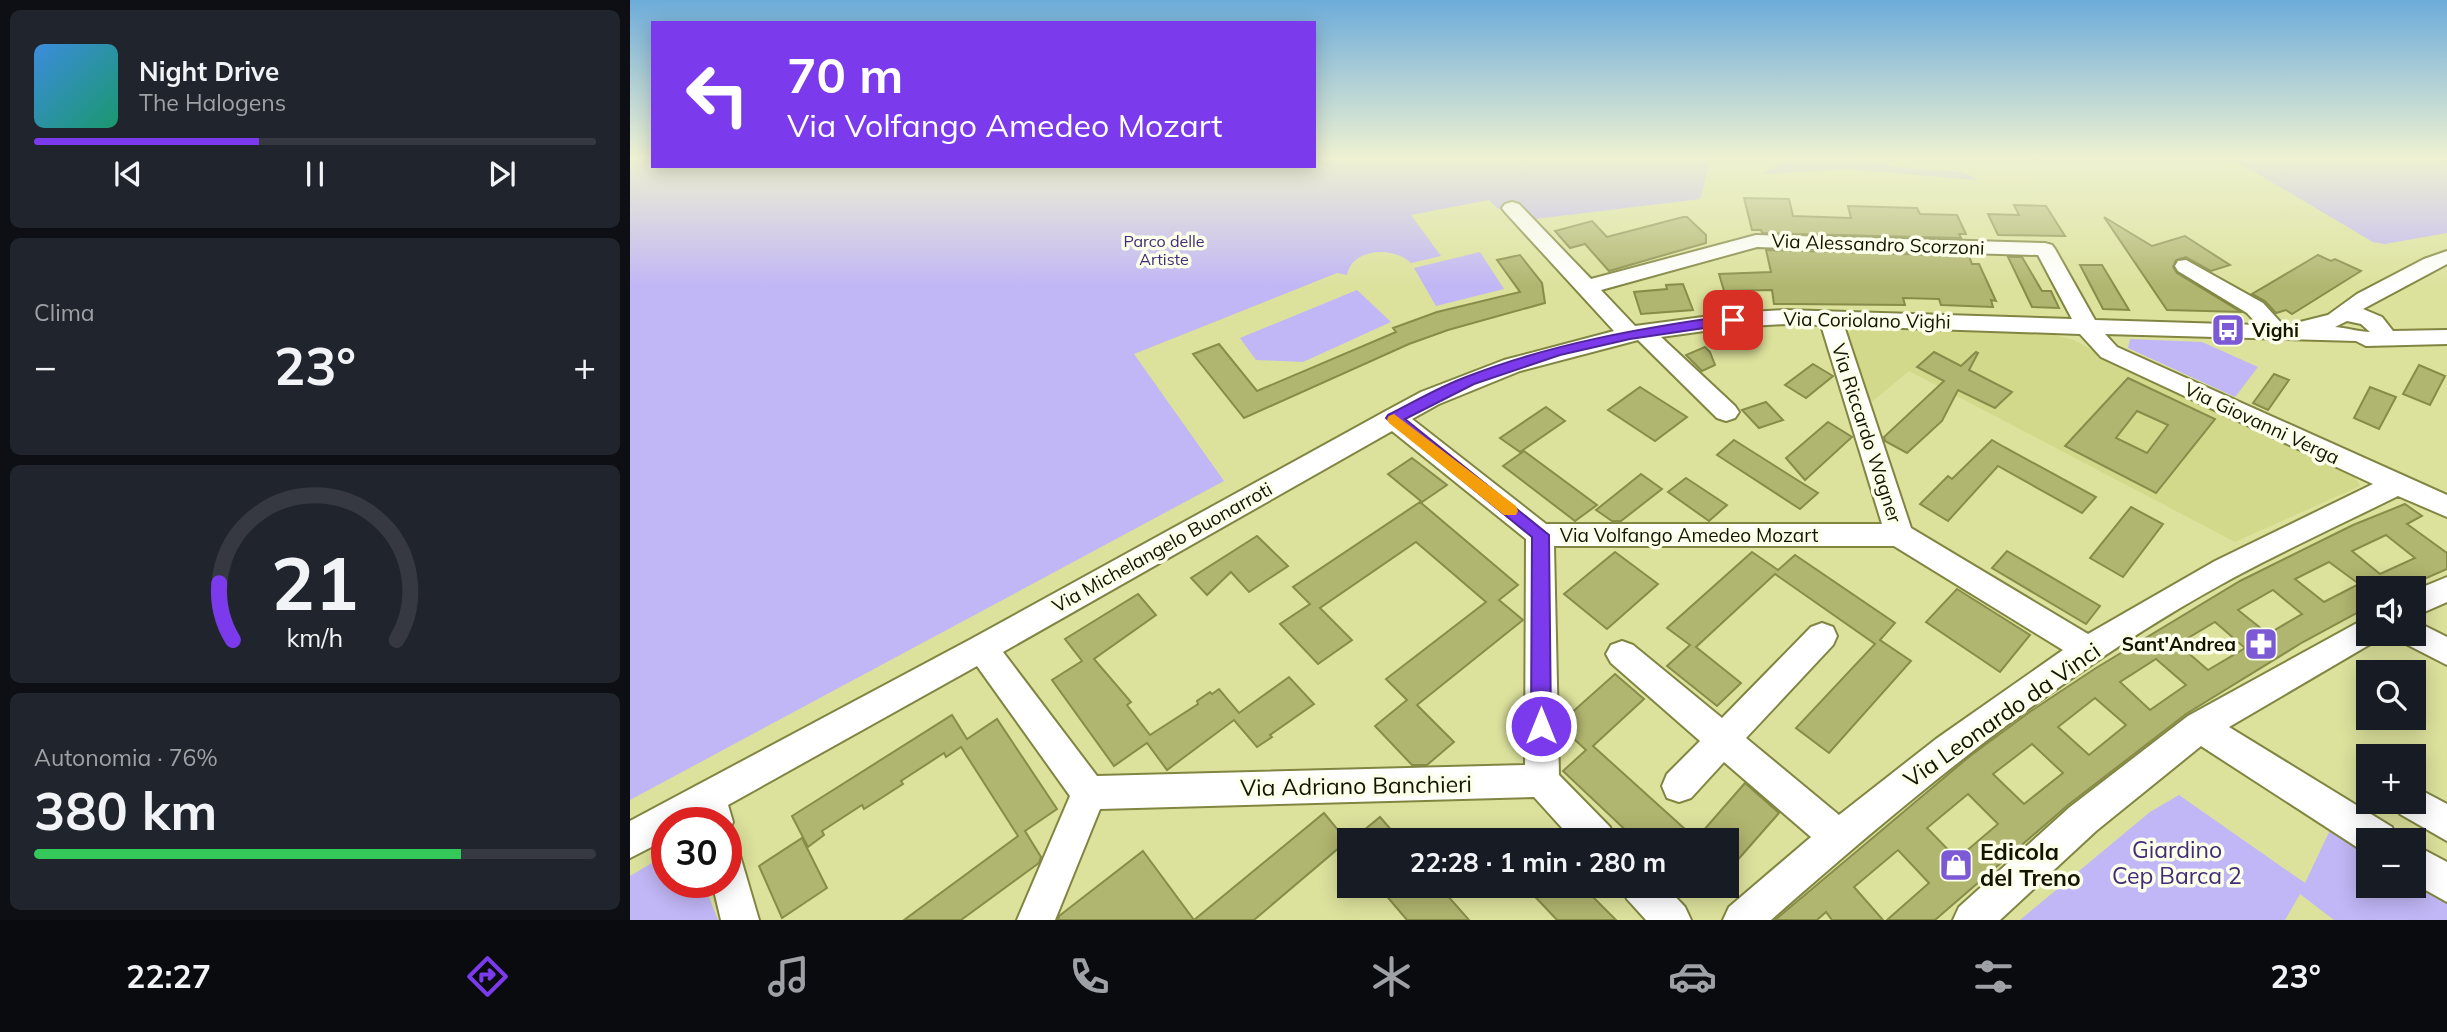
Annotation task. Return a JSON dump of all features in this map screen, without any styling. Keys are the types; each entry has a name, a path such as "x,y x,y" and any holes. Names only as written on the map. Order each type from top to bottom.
{"street":[{"path":"1512,208 1586,287 1726,412"},
{"name":"Via Alessandro Scorzoni","path":"1586,287 1756,241 2045,248 2087,326"},
{"path":"2344,323 2362,299 2386,289 2424,265 2447,257"},
{"path":"2186,266 2255,309 2277,331"},
{"path":"2386,289 2371,309 2377,328 2447,335"},
{"name":"Via Coriolano Vighi","path":"1637,333 1733,320 1830,318 2277,331 2344,323 2370,339 2377,328"},
{"name":"Via Riccardo Wagner","path":"1830,318 1899,536 2090,651"},
{"name":"Via Giovanni Verga","path":"2087,326 2099,344 2109,352 2447,507"},
{"name":"Via Michelangelo Buonarroti","path":"715,807 982,648 1430,398 1511,365 1637,333"},
{"name":"Via Volfango Amedeo Mozart","path":"1393,418 1540,535 1899,536"},
{"name":"Via Leonardo da Vinci","path":"1742,920 1838,836 1956,743 2090,651 2168,601 2252,554 2396,485"},
{"path":"1540,535 1542,781 1586,828"},
{"path":"2426,600 2447,589"},
{"path":"1679,786 1822,636"},
{"path":"1972,920 2082,819 2200,727 2356,636"},
{"path":"2426,640 2447,652"},
{"path":"982,648 1088,793 1036,920"},
{"path":"1622,654 1838,836"},
{"path":"2200,727 2360,828"},
{"name":"Via Adriano Banchieri","path":"1088,793 1542,781"},
{"path":"2426,811 2447,824"},
{"path":"630,840 651,832"},
{"path":"2426,870 2447,883"},
{"path":"734,898 740,920"},
{"path":"1651,898 1672,920"}],"shaded area":[{"path":"1854,328 2055,335 2074,340 2118,364 2355,477 2360,486 2235,542 1909,371 1873,401 1868,398 1848,333"}],"green space":[{"name":"Parco delle Artiste","path":"630,201 1484,201 1411,215 1441,256 1411,263 1394,254 1374,252 1357,259 1350,266 1347,275 1337,273 1134,354 1224,481 630,800"},
{"path":"1490,201 1684,201 1535,219 1524,207 1498,209"},
{"path":"2304,201 2447,201 2447,233 2385,244 2373,242"},
{"path":"1480,252 1504,289 1436,306 1414,268"},
{"path":"1357,290 1391,322 1303,362 1256,360 1240,338"},
{"path":"2130,339 2202,342 2258,367 2235,397 2128,348"},
{"name":"Giardino Cep Barca 2","path":"2179,795 2305,883 2331,828 2356,844 2356,898 2426,898 2426,887 2447,900 2447,920 2334,920 2300,894 2285,920 2020,920 2150,812"},
{"path":"651,864 651,898 709,898 718,920 630,920 630,876"}],"building":[{"path":"1745,201 1789,201 1793,216 1851,218 1848,206 1917,208 1920,214 1957,215 1966,234 1959,234 1961,238 1762,233 1761,230 1752,230"},
{"path":"2014,205 2046,206 2065,236 1998,235 1988,214 2019,215"},
{"path":"1687,217 1706,235 1706,243 1609,271 1585,244 1570,248 1555,231 1592,221 1607,237"},
{"path":"2104,217 2152,246 2185,236 2230,265 2211,271 2186,257 2176,260 2173,267 2177,273 2241,312 2167,310"},
{"path":"1766,250 1969,256 1972,264 1979,264 1996,301 1991,300 1993,307 1941,305 1939,299 1903,298 1905,305 1774,304 1772,290 1724,291 1719,274 1771,272"},
{"path":"1520,255 1542,283 1545,303 1448,330 1409,344 1244,418 1193,354 1219,344 1257,391 1396,332 1393,328 1437,312 1520,292 1497,260"},
{"path":"2318,255 2331,261 2335,259 2361,271 2292,314 2286,310 2276,313 2265,301 2252,294"},
{"path":"2008,257 2022,257 2042,291 2051,291 2059,308 2032,307"},
{"path":"2080,265 2102,265 2129,310 2103,309"},
{"path":"1683,284 1693,310 1641,314 1634,292 1667,289 1666,285"},
{"path":"1705,347 1715,365 1702,371 1686,355"},
{"path":"1934,352 1961,366 1978,353 1969,370 2012,392 1995,408 1958,390 1942,421 1907,453 1885,441 1884,437 1944,381 1917,367"},
{"path":"1813,364 1833,376 1806,398 1785,385"},
{"path":"2419,365 2445,376 2430,405 2403,394"},
{"path":"2274,374 2289,380 2268,410 2253,403"},
{"path":"2128,378 2215,419 2156,493 2065,446","holes":["2137,411 2168,425 2147,453 2116,438"]},
{"path":"1640,387 1687,417 1655,441 1608,410"},
{"path":"2370,387 2396,397 2379,429 2354,418"},
{"path":"1766,402 1783,420 1759,428 1742,410"},
{"path":"1546,407 1565,421 1520,452 1500,438"},
{"path":"1828,422 1852,437 1805,480 1786,458"},
{"path":"1734,440 1818,493 1800,509 1717,455"},
{"path":"1992,440 2096,497 2082,513 1998,466 1948,521 1920,504 1948,476 1952,479"},
{"path":"1524,451 1597,505 1575,521 1503,466"},
{"path":"1412,458 1447,485 1422,502 1388,474"},
{"path":"1641,474 1662,489 1621,521 1612,521 1596,510"},
{"path":"1686,478 1727,505 1709,521 1668,492"},
{"path":"1420,502 1518,585 1499,600 1523,620 1417,705 1454,742 1427,765 1412,765 1375,726 1407,700 1386,679 1486,602 1416,542 1320,608 1352,640 1318,664 1280,624 1310,604 1293,587"},
{"path":"2405,504 2422,516 2407,524 2447,553 2447,569 2426,578 2426,576 2356,576 2356,582 2329,562 2295,579 2324,602 2356,586 2356,613 2303,642 2186,714 2068,805 1935,920 1887,920 1929,883 1898,850 1854,887 1883,920 1832,920 1826,912 1817,920 1775,920 1970,756 2031,711 2096,668 2240,581 2353,525","holes":["2386,535 2415,558 2380,574 2352,551","2273,590 2302,614 2268,634 2238,610","2215,622 2245,648 2208,670 2178,644","2156,659 2186,685 2150,710 2120,682","2095,698 2126,725 2089,755 2058,727","2032,744 2063,773 2024,804 1993,774","1968,794 1998,824 1957,859 1927,828"]},
{"path":"2131,507 2163,524 2123,577 2090,558"},
{"path":"1257,536 1288,566 1249,592 1231,572 1207,595 1191,578"},
{"path":"2007,551 2100,606 2086,624 1992,568"},
{"path":"1615,552 1658,584 1607,629 1564,594"},
{"path":"1752,552 1778,570 1795,555 1895,623 1880,640 1911,661 1829,753 1796,728 1875,644 1775,574 1696,647 1741,683 1717,706 1667,666 1690,645 1667,628"},
{"path":"1957,589 2030,635 2000,672 1926,622"},
{"path":"1138,594 1156,615 1094,659 1131,702 1127,705 1150,735 1198,704 1197,701 1210,692 1212,694 1219,689 1239,713 1289,677 1314,704 1257,747 1234,720 1167,770 1147,743 1114,766 1052,680 1082,661 1065,639"},
{"path":"1615,674 1644,699 1593,746 1684,828 1623,828 1563,771 1586,750 1560,723"},
{"path":"952,715 967,739 997,719 1057,809 1025,831 1041,857 1039,863 961,920 904,920 1018,836 961,747 946,757 944,753 864,809 862,805 822,831 824,835 808,847 792,816"},
{"path":"1745,783 1779,813 1739,858 1739,828 1706,828"},
{"path":"1324,813 1337,829 1337,849 1254,920 1194,920"},
{"path":"1380,817 1390,828 1367,828"},
{"path":"802,838 827,888 782,918 759,866"},
{"path":"1143,851 1194,920 1058,920 1059,916"},
{"path":"1388,898 1450,898 1469,920 1407,920"},
{"path":"1536,898 1594,898 1616,920 1557,920"}],"slow traffic":[{"path":"1394,419 1510,511"}],"place":[{"name":"Vighi","path":"2228,330"},
{"name":"Sant'Andrea","path":"2261,644"},
{"name":"Edicola del Treno","path":"1956,865"}],"route":[{"path":"1541,726 1540,535 1393,418 1469,381 1557,351 1630,334 1733,320"}]}
